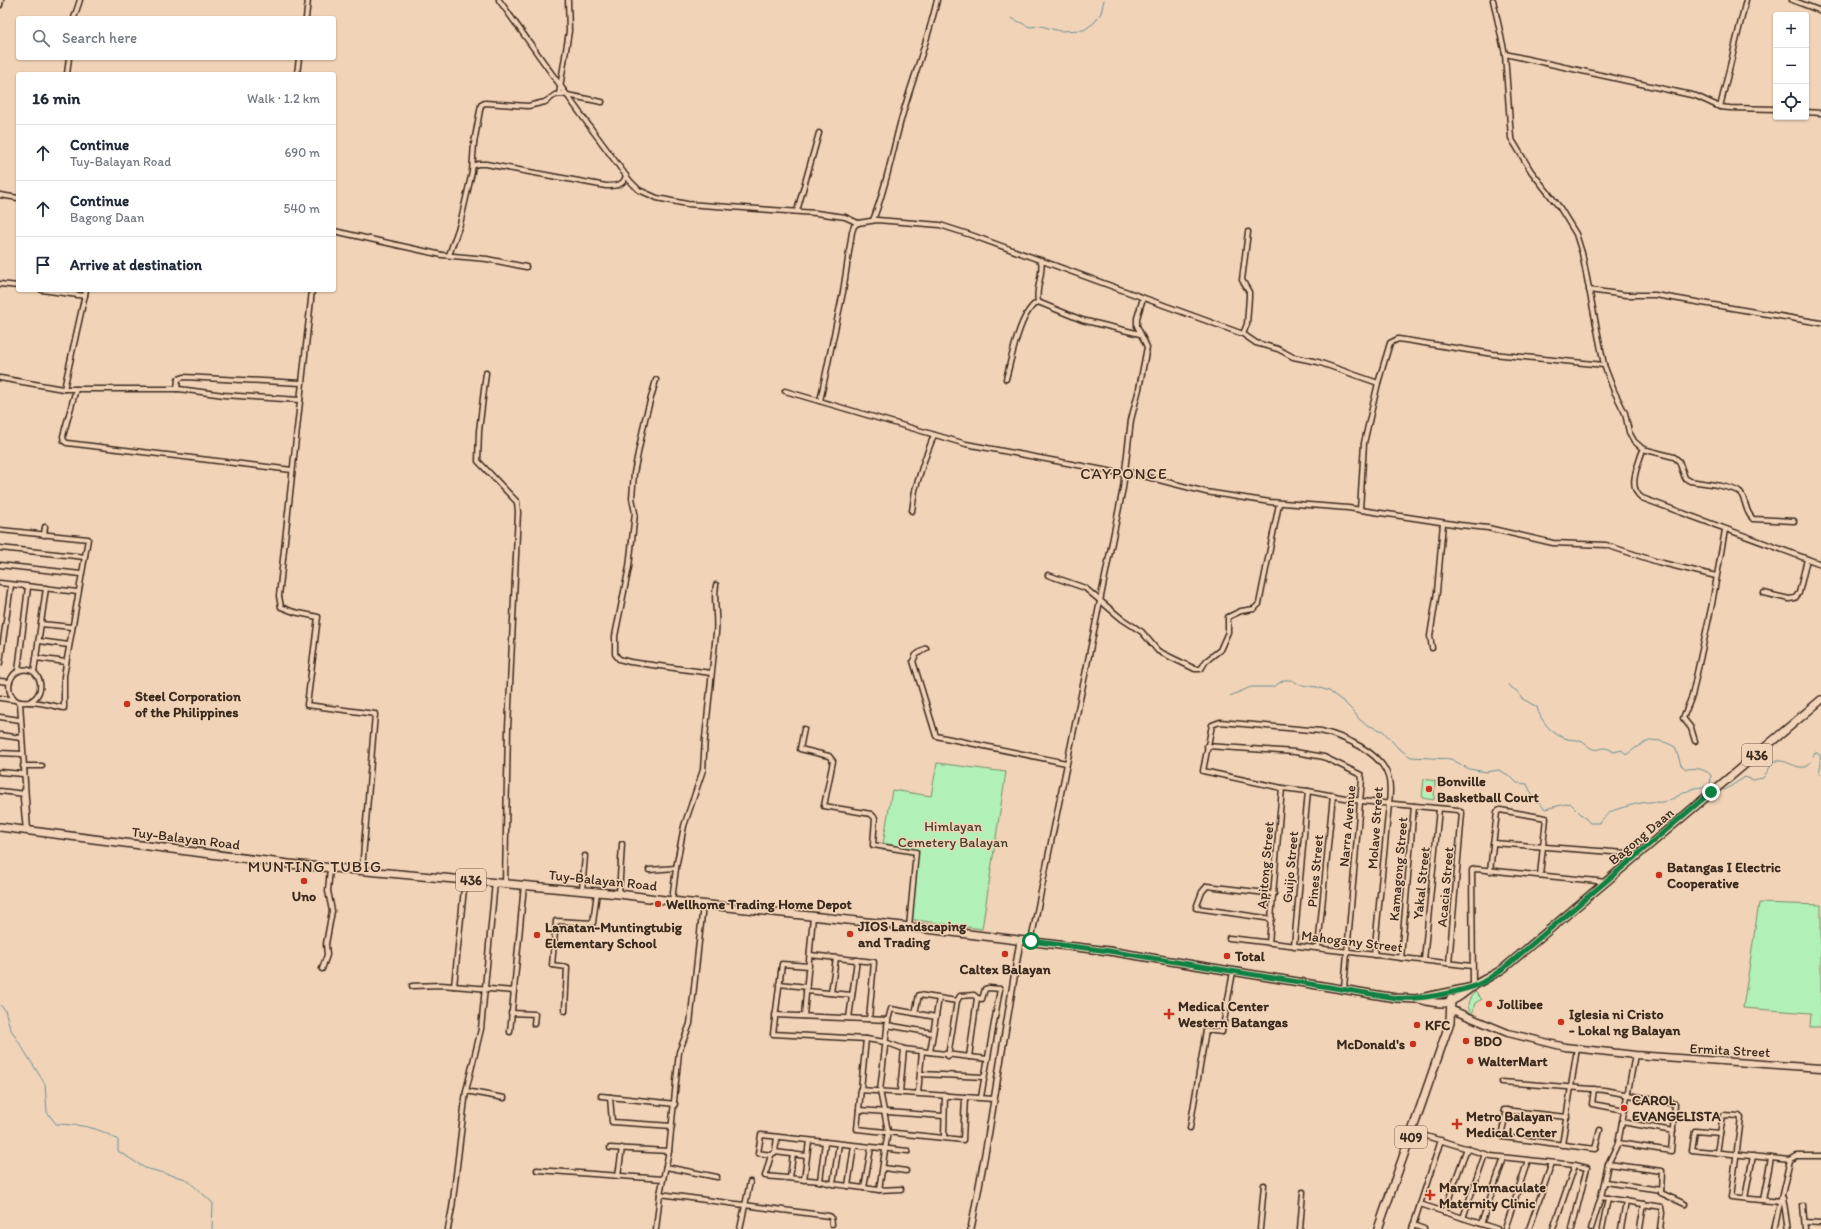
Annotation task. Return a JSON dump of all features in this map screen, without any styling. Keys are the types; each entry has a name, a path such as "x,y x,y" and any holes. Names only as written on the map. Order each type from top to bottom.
{"main road":[{"name":"Bagong Daan","path":"1452,1002 1504,968 1821,700"},
{"name":"Tuy-Balayan Road","path":"0,827 289,864 582,890 703,905 814,916 1020,941 1031,941 1109,951 1233,972 1344,988 1390,997 1416,999 1433,1004 1452,1002"},
{"name":"Bagong Daan","path":"1450,993 1473,987"},
{"name":"Tuy-Balayan Road","path":"1416,999 1450,993"},
{"name":"409","path":"1378,1229 1450,1022 1452,1002 1450,993"},
{"name":"Ermita Street","path":"1452,1010 1508,1032 1547,1043 1577,1048 1635,1056 1821,1068"}],"street":[{"path":"0,5 1,0"},
{"path":"75,16 80,0"},
{"path":"306,16 308,0"},
{"path":"499,0 626,176 639,190 657,198 687,204 797,211 845,218 858,223"},
{"path":"559,94 569,30 568,0"},
{"path":"873,220 884,190 901,119 929,31 937,0"},
{"path":"1493,0 1505,54 1511,138 1532,171 1571,224 1582,253 1604,365 1614,391 1625,413 1629,432 1634,441 1643,449 1674,457 1680,461 1685,478 1690,481 1735,490 1742,494 1745,508 1753,519 1794,521"},
{"path":"1720,107 1746,0"},
{"path":"1792,0 1821,11"},
{"path":"1505,54 1696,96 1720,107 1773,109"},
{"path":"67,72 69,60"},
{"path":"296,72 299,60"},
{"path":"449,255 460,224 473,166 474,142 481,105 485,103 528,106 545,102 559,94 602,102"},
{"path":"1809,112 1821,113"},
{"path":"797,211 818,133"},
{"path":"473,166 478,164 486,164 606,186 619,185 623,182 626,176"},
{"path":"0,195 16,198"},
{"path":"820,401 843,292 852,232 854,226 858,223 873,220 940,225 1041,260 1243,334 1256,343 1278,349 1293,357 1318,362 1378,383"},
{"path":"336,231 442,256 449,255 492,260 526,268"},
{"path":"1243,334 1247,324 1249,297 1249,292 1242,280 1248,232"},
{"path":"1038,302 1037,297 1042,268 1041,260"},
{"path":"0,284 16,286"},
{"path":"1589,290 1626,295 1655,295 1821,323"},
{"path":"56,292 85,296"},
{"path":"64,389 86,292"},
{"path":"312,292 279,596 282,607 294,612 318,617 307,705 375,714 362,870"},
{"path":"1031,941 1052,844 1066,763 1125,474 1131,420 1139,389 1146,347 1140,334 1137,318 1143,298"},
{"path":"1006,380 1020,331 1032,305 1038,302 1082,320 1140,334"},
{"path":"1360,510 1363,452 1378,383 1390,343 1398,340 1493,354 1604,365"},
{"path":"486,373 480,423 478,461 517,502 518,512 508,728 505,883"},
{"path":"177,389 178,379 184,376 301,383"},
{"path":"0,378 64,389 147,391 177,389 224,395 300,400"},
{"path":"656,380 645,419 634,473 632,498 635,513 629,567 615,636 615,654 618,659 630,662 711,673"},
{"path":"76,389 63,436 64,441 292,470"},
{"path":"785,391 966,444 1125,474 1132,473 1206,492 1279,504 1319,505 1488,528 1553,543 1606,545 1658,562 1716,576"},
{"path":"912,511 915,490 934,435"},
{"path":"1643,449 1635,476 1638,495 1725,530 1821,564"},
{"path":"1048,575 1086,588 1122,619 1142,632 1158,651 1194,669 1201,669 1206,660 1220,650 1228,632 1228,617 1241,610 1254,609 1259,604 1279,504"},
{"path":"1432,648 1430,636 1437,592 1443,522"},
{"path":"44,535 45,527"},
{"path":"0,530 88,539 64,676 64,708 0,698"},
{"path":"1695,741 1691,728 1683,718 1692,696 1725,530"},
{"path":"0,548 84,557"},
{"path":"1764,592 1789,599 1795,598 1799,593 1807,559"},
{"path":"0,566 81,574"},
{"path":"0,583 78,592"},
{"path":"0,663 11,585"},
{"path":"672,901 676,868 684,826 703,770 712,684 711,673 717,623 714,599 716,585"},
{"path":"18,671 28,586"},
{"path":"29,702 38,696 40,691 40,681 34,672 46,588"},
{"path":"41,624 72,627"},
{"path":"39,641 69,645"},
{"path":"926,648 916,655 913,661 936,736 1066,763"},
{"path":"36,658 66,662"},
{"path":"27,831 18,701 9,690 9,682 12,675 18,671 26,670 34,672"},
{"path":"0,681 9,682"},
{"path":"0,717 20,720"},
{"name":"Molave Street","path":"1282,788 1202,771 1212,725 1220,722 1298,728 1337,735 1380,761 1388,775 1390,785 1389,804 1374,955"},
{"path":"804,728 800,749 829,756 833,761 824,806 871,814 875,818 873,845 916,852 909,927"},
{"path":"0,736 21,738"},
{"name":"Narra Avenue","path":"1208,746 1295,752 1324,757 1361,775 1362,779 1344,988"},
{"path":"0,753 22,754"},
{"path":"23,766 42,766"},
{"path":"0,772 23,774"},
{"path":"1282,788 1333,795 1360,801 1439,808"},
{"name":"Apitong Street","path":"1270,943 1282,788"},
{"path":"0,791 24,793"},
{"name":"Guijo Street","path":"1294,946 1308,791"},
{"name":"Pines Street","path":"1318,948 1333,795"},
{"name":"Kamagong Street","path":"1401,958 1414,806"},
{"name":"Acacia Street","path":"1439,808 1458,810 1462,813 1449,963"},
{"name":"Yakal Street","path":"1424,960 1439,808"},
{"path":"1490,871 1497,812 1500,810 1546,818 1540,875"},
{"path":"1493,843 1543,848 1639,854"},
{"path":"619,894 622,844"},
{"path":"582,890 585,856"},
{"path":"322,969 327,955 326,944 332,911 328,891 330,867"},
{"path":"649,870 676,868"},
{"path":"1473,987 1472,870 1476,869 1607,882"},
{"path":"454,986 465,879"},
{"path":"448,1229 452,1208 466,1091 481,1029 495,882"},
{"path":"510,1032 524,885"},
{"path":"1272,919 1196,908 1202,892 1207,886 1274,894"},
{"path":"565,1011 567,967 552,965 556,921 593,923 597,892"},
{"path":"656,1229 660,1194 666,1167 672,1126 679,1052 690,1024 703,905"},
{"path":"804,1016 814,916"},
{"name":"Mahogany Street","path":"1229,938 1472,966"},
{"path":"972,1229 1020,941"},
{"path":"810,955 874,962 869,1019"},
{"path":"831,993 836,958"},
{"path":"849,1018 857,960"},
{"path":"809,966 782,964 773,1034 866,1039 885,1042 904,1049 922,1052 987,1059"},
{"path":"1190,1128 1206,1030 1222,1032 1233,972"},
{"path":"779,984 852,995"},
{"path":"412,986 484,987 514,991"},
{"path":"948,1056 957,1001 960,996 974,995 977,998 982,999 985,989 1000,989 981,1097"},
{"path":"915,1013 919,995 957,1001"},
{"path":"930,1052 939,998"},
{"path":"969,1057 977,998"},
{"path":"879,1190 884,1168 888,1131 880,1091 885,1042 891,1009 936,1017"},
{"path":"512,1013 535,1014 534,1024"},
{"path":"775,1015 888,1020"},
{"path":"888,1025 933,1034"},
{"path":"866,1039 857,1129 888,1131 963,1140 965,1097"},
{"path":"1562,1145 1577,1048"},
{"path":"900,1092 904,1049"},
{"path":"918,1093 922,1052"},
{"path":"1591,1229 1605,1182 1608,1164 1618,1143 1635,1056"},
{"path":"921,1074 984,1077"},
{"path":"1502,1082 1594,1089 1675,1104 1671,1151 1618,1143"},
{"path":"1594,1089 1592,1104 1625,1110"},
{"path":"860,1090 994,1099"},
{"path":"466,1091 504,1098"},
{"path":"944,1138 943,1116 945,1095"},
{"path":"601,1096 674,1104"},
{"path":"610,1097 612,1122 672,1126"},
{"path":"859,1110 943,1116"},
{"path":"1567,1116 1506,1110 1501,1135 1503,1137 1595,1149 1600,1130"},
{"path":"1717,1153 1723,1115 1741,1116 1731,1197 1781,1202"},
{"path":"1622,1122 1673,1131"},
{"path":"1720,1133 1694,1131 1693,1151 1790,1160 1797,1156 1821,1156"},
{"path":"1413,1132 1504,1158 1574,1165 1587,1168 1572,1229"},
{"path":"806,1156 758,1153 761,1135 908,1151"},
{"path":"777,1137 765,1176 820,1181 879,1190 901,1189"},
{"path":"1424,1229 1412,1227 1441,1140"},
{"path":"804,1180 809,1141"},
{"path":"820,1181 825,1142"},
{"path":"833,1184 839,1144"},
{"path":"848,1186 854,1146"},
{"path":"610,1148 668,1151"},
{"path":"618,1176 622,1148"},
{"path":"864,1188 871,1148"},
{"path":"1444,1212 1466,1148"},
{"path":"790,1178 792,1154"},
{"path":"1463,1218 1486,1154"},
{"path":"1745,1198 1753,1156"},
{"path":"1482,1224 1504,1158"},
{"path":"1763,1200 1771,1158"},
{"path":"1505,1229 1528,1160"},
{"path":"1774,1229 1790,1160"},
{"path":"1529,1229 1552,1163"},
{"path":"1608,1164 1662,1171 1661,1193 1685,1204"},
{"path":"1553,1229 1574,1165"},
{"path":"666,1167 717,1176"},
{"path":"884,1168 906,1171"},
{"path":"537,1170 663,1179"},
{"path":"740,1229 750,1182"},
{"path":"1605,1182 1661,1190"},
{"path":"1260,1229 1264,1185"},
{"path":"1300,1229 1303,1192"},
{"path":"660,1194 829,1216 831,1217 832,1224"},
{"path":"1782,1196 1788,1229"},
{"path":"1601,1197 1661,1207 1662,1212 1660,1229"},
{"path":"1602,1229 1608,1198"},
{"path":"1621,1229 1626,1201"},
{"path":"1420,1204 1497,1229"},
{"path":"1640,1229 1644,1204"},
{"path":"1803,1206 1805,1229"},
{"path":"1805,1222 1821,1223"}],"green space":[{"name":"Himlayan Cemetery Balayan","path":"937,763 1006,772 982,929 908,919 914,853 882,850 892,790 931,796"},
{"name":"Bonville Basketball Court","path":"1424,779 1435,781 1434,800 1422,798"},
{"path":"1759,903 1821,905 1821,1027 1810,1027 1811,1013 1743,1008"},
{"path":"1475,992 1482,999 1475,1003 1472,1015 1468,1003"}],"waterway":[{"path":"1011,18 1030,27 1041,26 1060,31 1084,30 1094,23 1101,13 1104,0"},
{"path":"1230,696 1251,687 1273,687 1284,680 1292,680 1300,685 1317,687 1329,691 1344,702 1365,724 1383,731 1398,748 1411,757 1451,759 1469,769 1486,772 1499,770 1510,776 1517,783 1527,784 1532,795 1545,809 1570,803 1590,823 1599,823 1610,812 1624,807 1641,803 1668,800 1691,789 1704,787 1711,788"},
{"path":"1508,685 1518,692 1521,698 1537,707 1544,722 1557,735 1568,739 1577,740 1593,749 1607,748 1614,752 1622,750 1626,755 1638,746 1649,741 1654,740 1667,743 1675,747 1681,765 1686,769 1699,769 1711,775 1710,788"},
{"path":"1813,756 1815,752 1820,755 1821,762"},
{"path":"1720,789 1725,790 1745,777 1753,780 1763,778 1774,761 1783,761 1798,767 1806,767 1810,762"},
{"path":"1821,763 1819,774 1821,775"},
{"name":"MUNTING TUBIG","path":"0,1005 5,1010 10,1028 45,1084 47,1112 56,1124 88,1127 103,1132 118,1140 118,1151 145,1168 186,1179 213,1203 212,1229"}],"place":[{"name":"Steel Corporation of the Philippines","path":"127,704"},
{"name":"Bonville Basketball Court","path":"1429,789"},
{"name":"Batangas I Electric Cooperative","path":"1659,875"},
{"name":"Uno","path":"304,881"},
{"name":"Wellhome Trading Home Depot","path":"658,904"},
{"name":"JIOS Landscaping and Trading","path":"850,934"},
{"name":"Lanatan-Muntingtubig Elementary School","path":"537,935"},
{"name":"Caltex Balayan","path":"1005,954"},
{"name":"Total","path":"1227,956"},
{"name":"Jollibee","path":"1489,1004"},
{"name":"Medical Center Western Batangas","path":"1169,1014"},
{"name":"Iglesia ni Cristo - Lokal ng Balayan","path":"1561,1022"},
{"name":"KFC","path":"1417,1025"},
{"name":"BDO","path":"1466,1041"},
{"name":"McDonald's","path":"1413,1044"},
{"name":"WalterMart","path":"1470,1061"},
{"name":"CAROL EVANGELISTA","path":"1624,1108"},
{"name":"Metro Balayan Medical Center","path":"1457,1124"},
{"name":"Mary Immaculate Maternity Clinic","path":"1430,1195"}],"district":[{"name":"CAYPONCE","path":"1124,473"},
{"name":"MUNTING TUBIG","path":"315,866"}],"route":[{"path":"1031,941 1150,957 1233,972 1344,988 1396,998 1416,999 1450,993 1462,988 1473,987 1504,968 1688,814 1711,792"}]}
